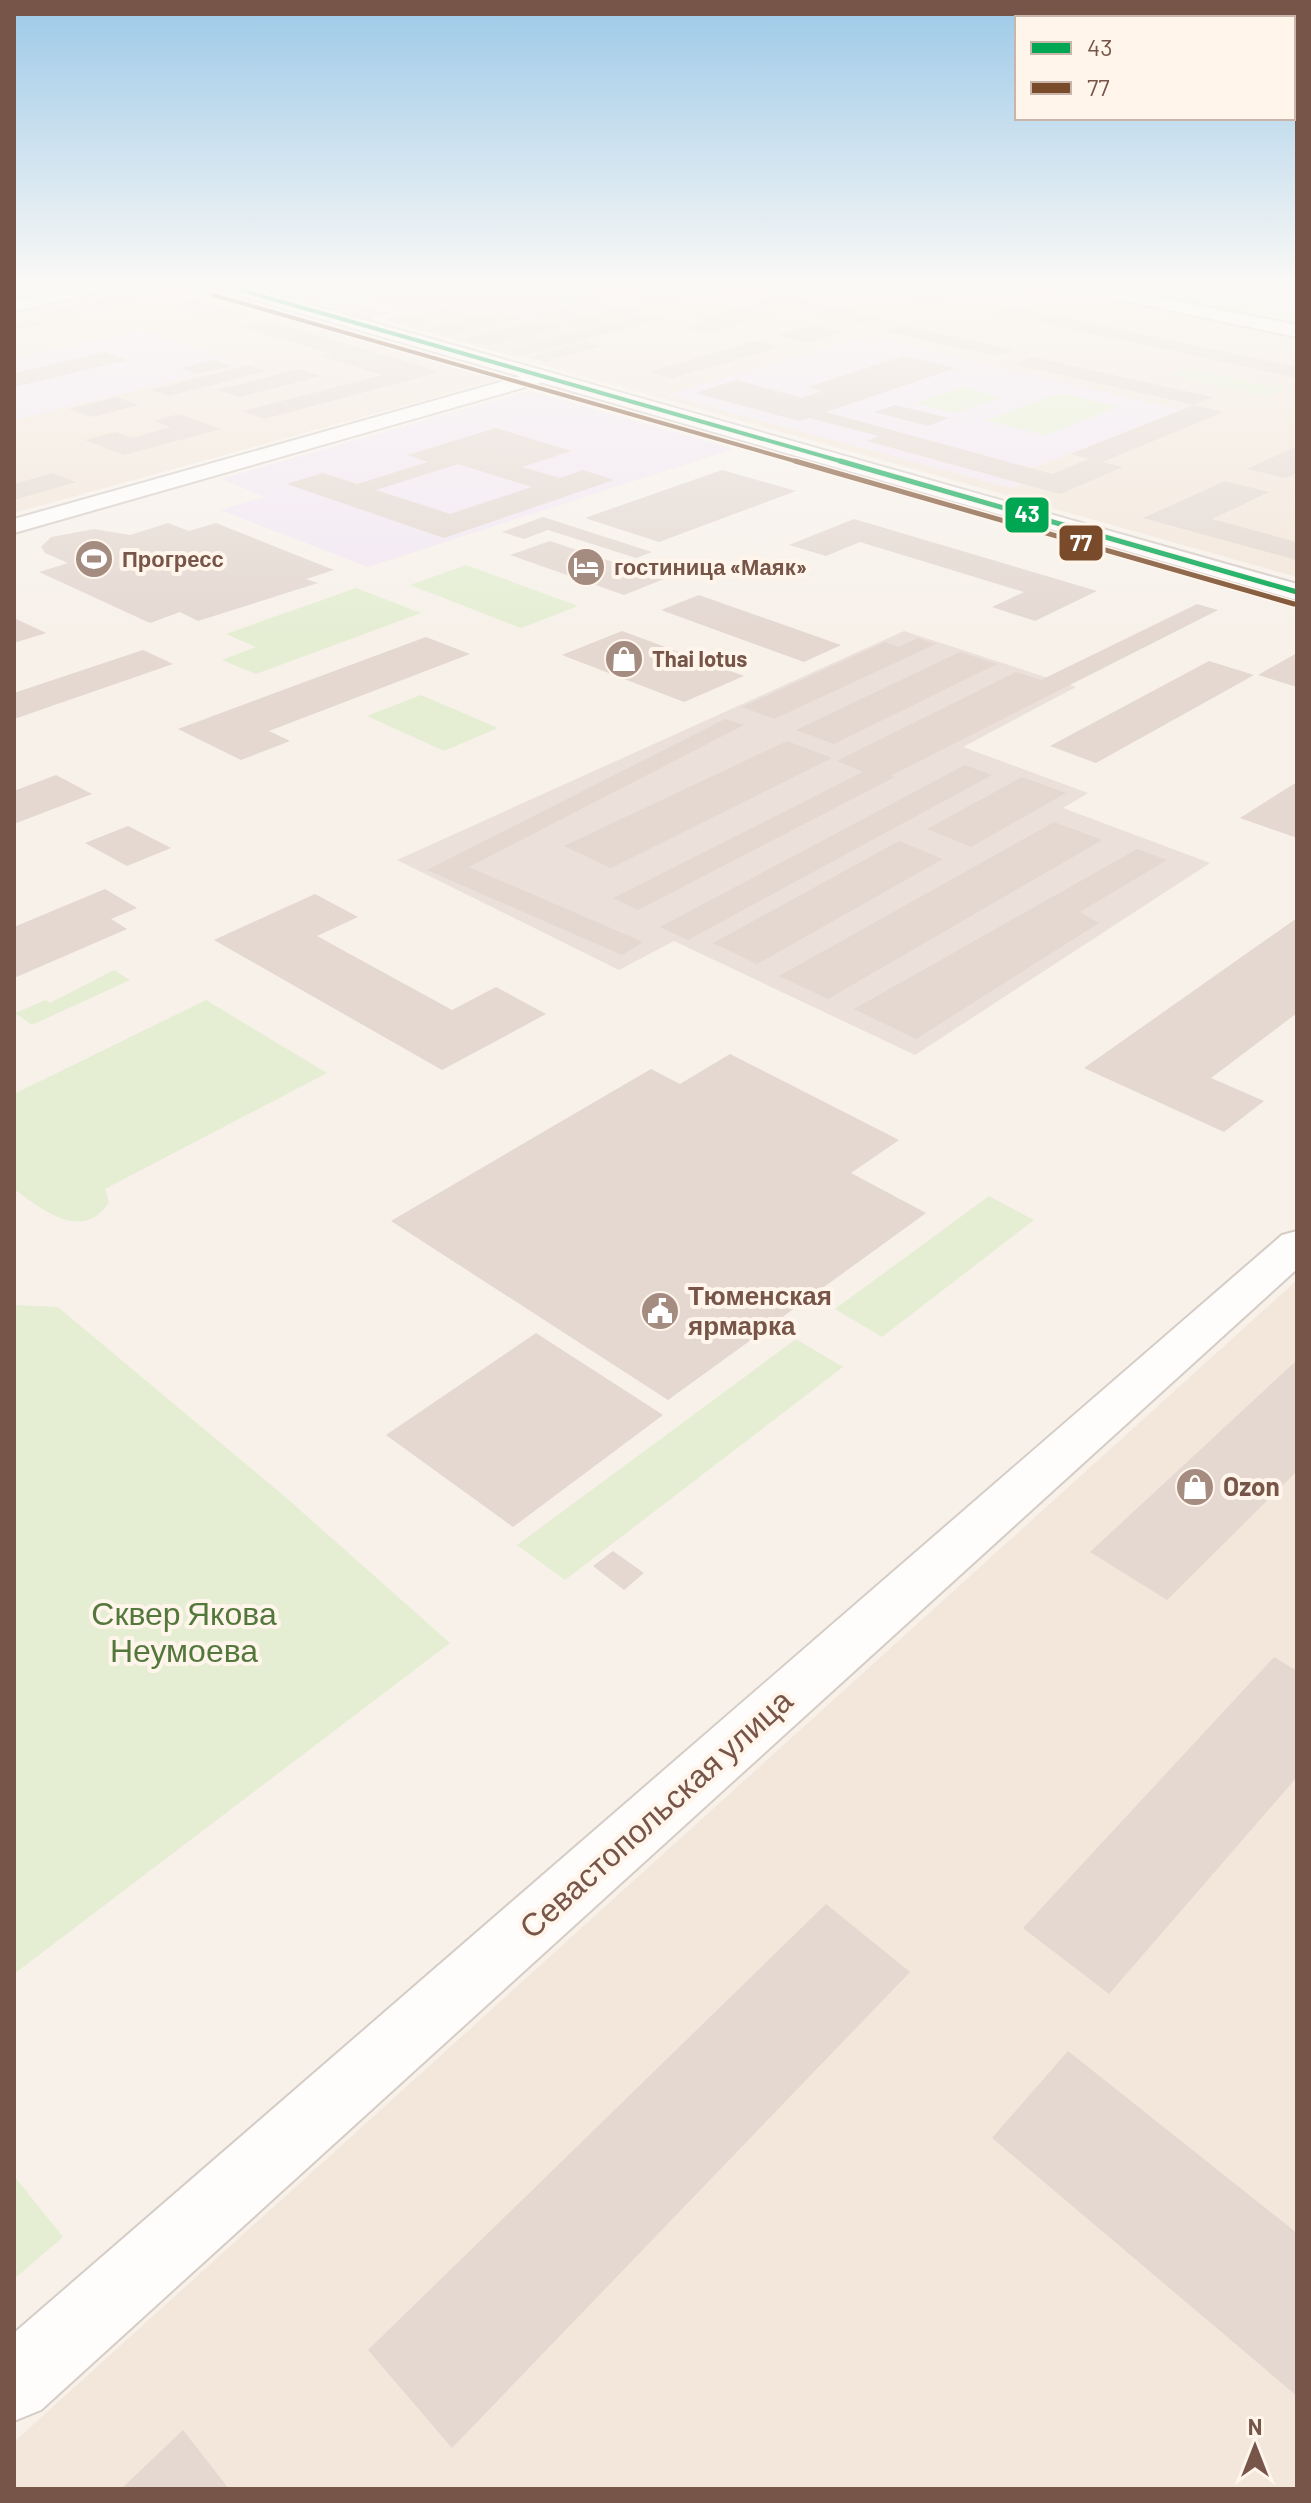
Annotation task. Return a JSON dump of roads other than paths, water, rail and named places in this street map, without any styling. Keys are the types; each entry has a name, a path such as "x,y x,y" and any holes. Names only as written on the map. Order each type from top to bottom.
{"street":[{"path":"14,526 459,400"},
{"path":"626,400 1297,592"},
{"name":"Севастопольская улица","path":"14,2383 1297,1245"}],"place":[{"name":"Прогресс","path":"94,559"},
{"name":"гостиница «Маяк»","path":"586,567"},
{"name":"Thai lotus","path":"624,659"},
{"name":"Тюменская ярмарка","path":"660,1311"},
{"name":"Ozon","path":"1195,1487"}],"park label":[{"name":"Сквер Якова Неумоева","path":"184,1632"}]}
